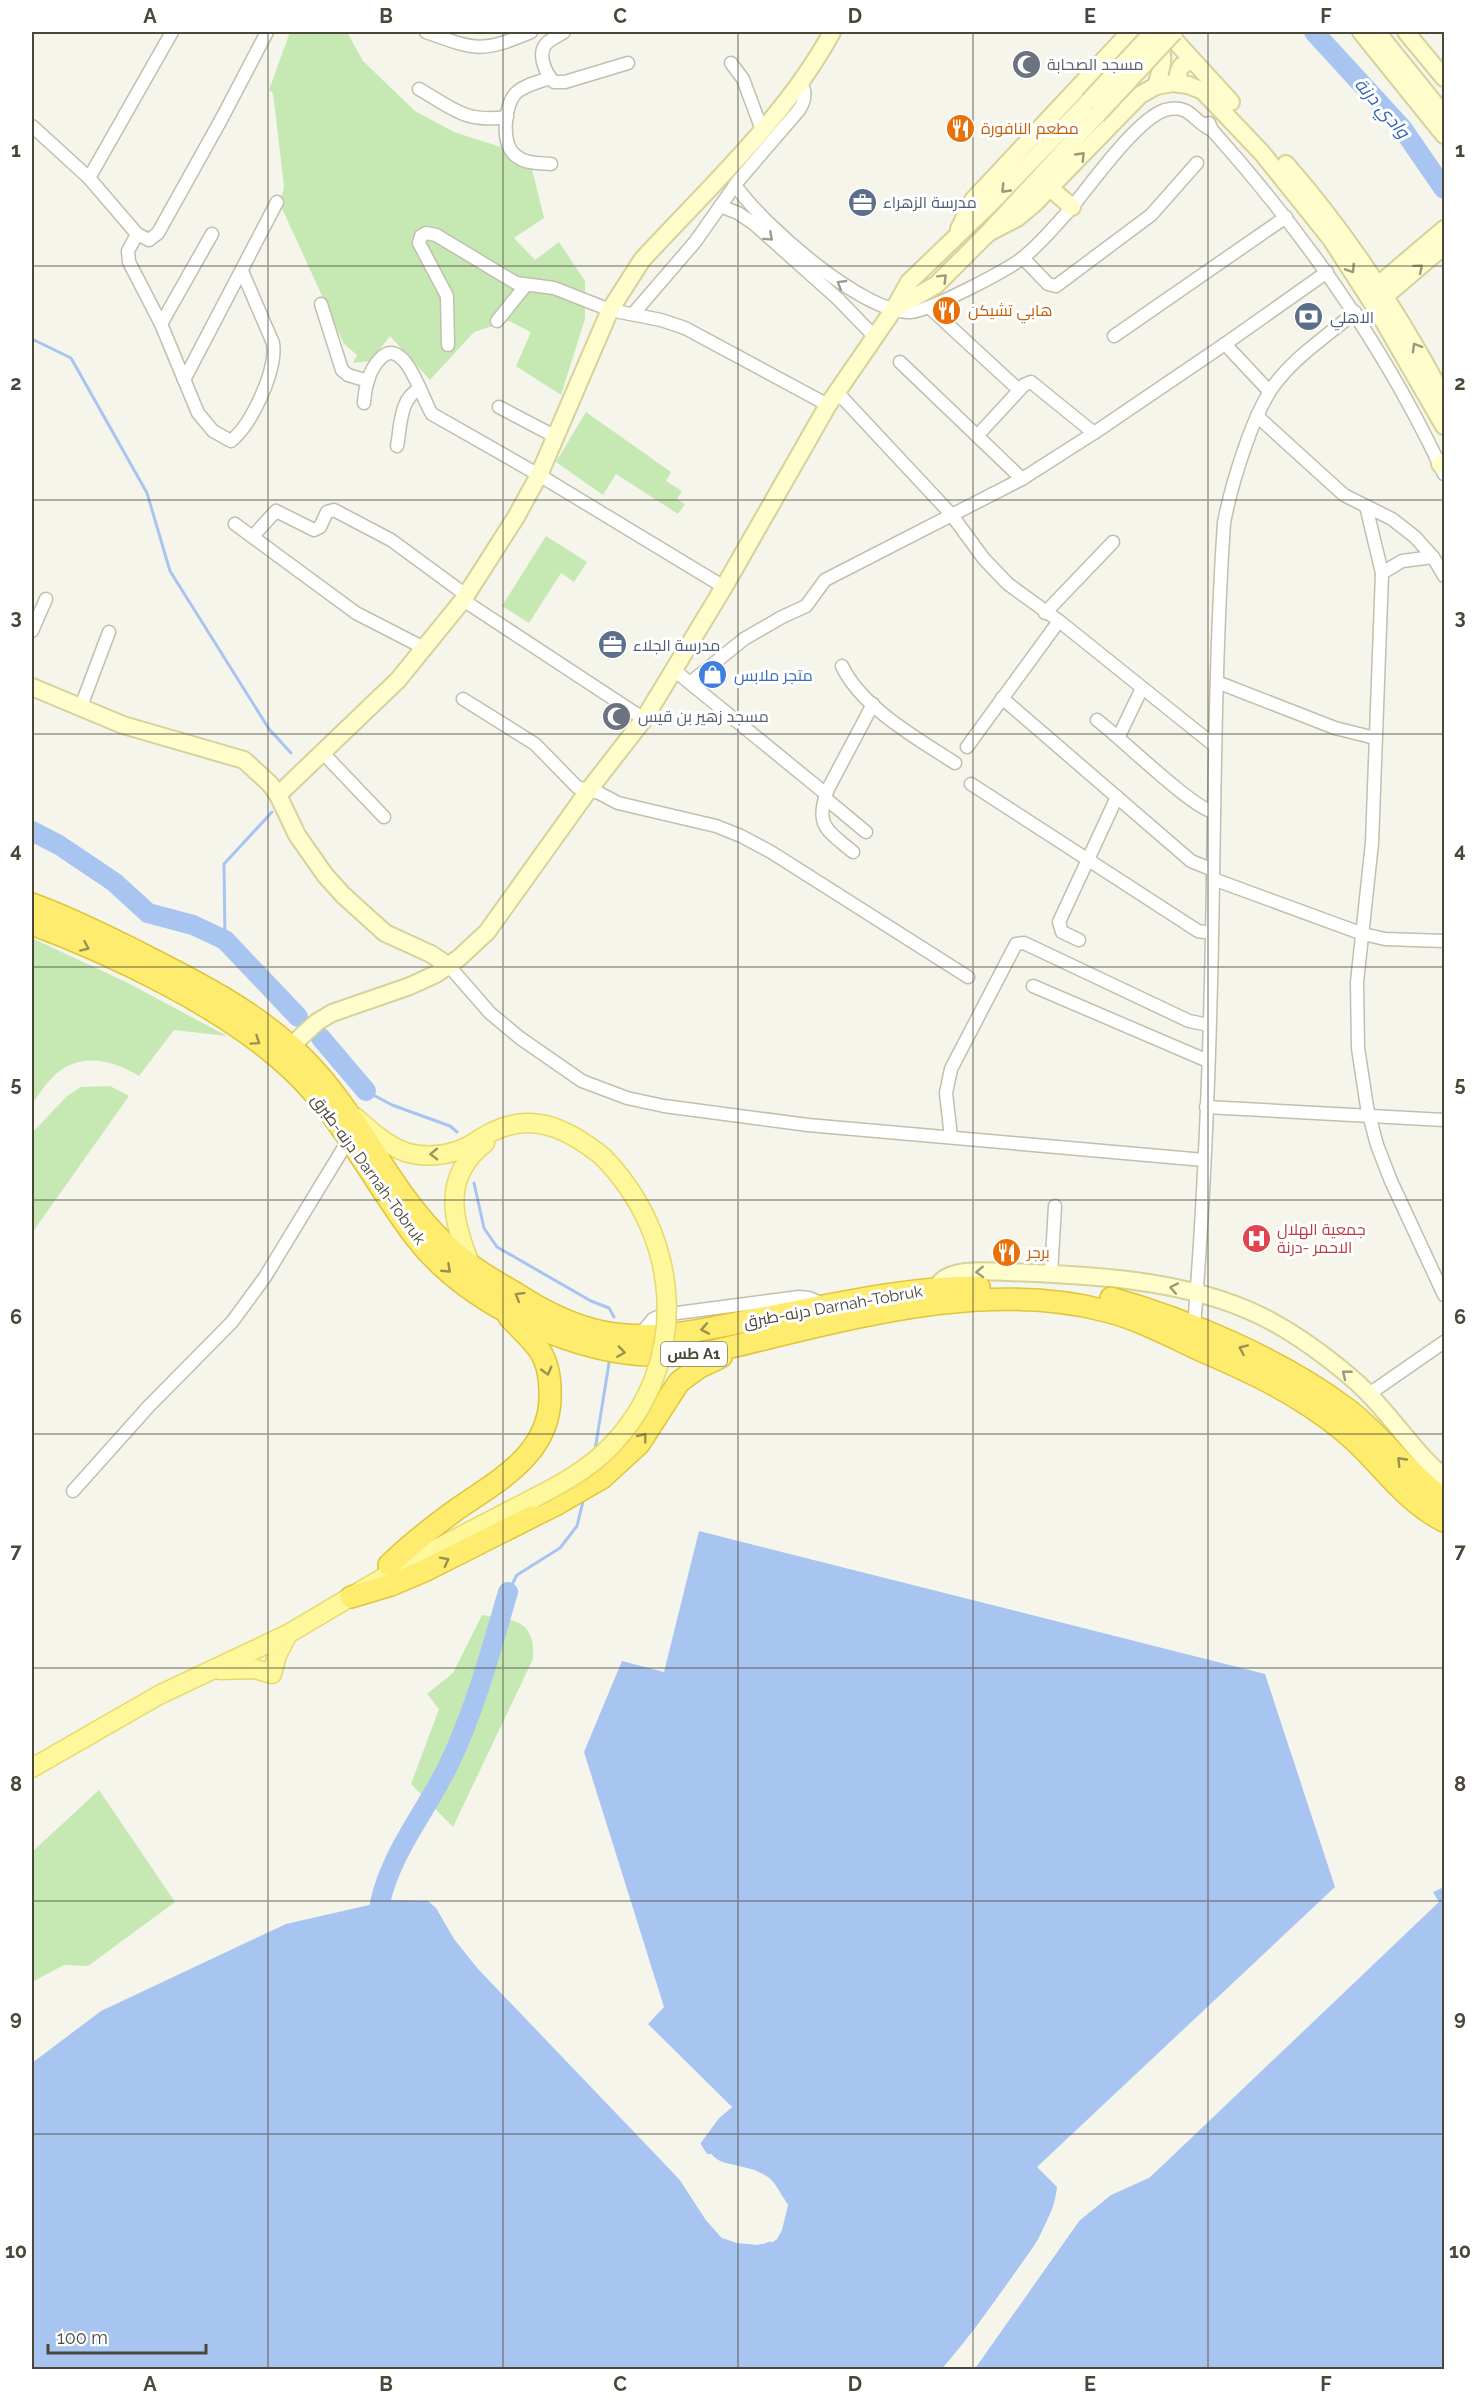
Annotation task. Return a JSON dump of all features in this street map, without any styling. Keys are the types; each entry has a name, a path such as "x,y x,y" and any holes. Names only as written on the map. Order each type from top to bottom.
{"highway":[{"name":"درنه-طبرق Darnah-Tobruk","path":"32,904 67,917 180,973 248,1014 291,1046 335,1091 351,1113 381,1165 444,1244 471,1266 531,1303 568,1321 587,1328 639,1336 682,1333 826,1306 937,1289 1008,1287 1093,1294 1128,1303 1194,1327 1256,1355 1322,1392 1366,1424 1417,1479 1444,1499"},
{"name":"درنه-طبرق Darnah-Tobruk","path":"32,924 160,983 239,1029 272,1052 294,1072 349,1139 418,1240 447,1270 472,1291 501,1308 568,1339 620,1352 685,1355 709,1352 858,1317 952,1302 1036,1301 1107,1311 1149,1327 1279,1387 1335,1423 1407,1496 1444,1521"},
{"path":"389,1564 411,1544 496,1484 518,1465 534,1448 545,1428 551,1394 545,1362 541,1352 501,1308"},
{"path":"351,1597 424,1571 559,1503 602,1478 639,1444 679,1382 698,1368 749,1343"}],"main road":[{"path":"32,1768 159,1695 288,1634 401,1567 532,1495 579,1463 615,1429 642,1387 657,1340 659,1286 652,1251 631,1203 599,1159 564,1130 530,1123 500,1128 456,1152 418,1154 395,1147 351,1113"},
{"path":"471,1266 456,1229 454,1202 465,1163 482,1145 508,1132 537,1130 569,1141 599,1159"},
{"path":"32,1759 157,1688 285,1624 389,1564 532,1495"},
{"path":"212,1670 255,1669 272,1674 277,1655 288,1634"}],"street":[{"path":"89,178 172,32"},
{"path":"32,126 89,178 137,234 148,240 158,232 267,32"},
{"path":"426,32 479,48 505,43 531,32"},
{"path":"564,32 548,42 544,48 544,66 550,78 558,83 628,63"},
{"path":"894,309 936,285 988,233 1093,108 1153,32"},
{"path":"1167,32 1312,196 1381,292 1444,399"},
{"path":"291,1046 317,1022 332,1013 417,983 442,970 470,949 487,932 588,791 644,719 833,399 894,309 909,282 1024,170 1174,32"},
{"path":"1361,32 1444,135"},
{"path":"1377,32 1444,115"},
{"path":"1406,32 1444,78"},
{"path":"956,236 973,200 1129,34 1146,35 1160,46 1163,64 1156,86"},
{"path":"278,795 398,680 464,597 516,517 539,475 610,310 642,260 762,130 801,83 826,35"},
{"path":"1181,84 1177,76 1179,68 1186,63 1194,62"},
{"path":"731,63 743,79 762,130"},
{"path":"550,78 518,91 511,99 507,117 510,150 525,161 550,164"},
{"path":"633,314 695,242 735,185 804,102 804,88 801,83"},
{"path":"988,233 1026,211 1140,95 1156,86 1181,84 1196,88 1210,97 1262,153 1331,239 1381,292 1444,426"},
{"path":"419,89 468,117 487,119 507,117"},
{"path":"735,185 759,214 832,278 894,309 910,312 930,308 1023,258 1072,207 1139,127 1143,117 1156,108 1176,102 1194,108 1286,217 1355,312 1390,370 1443,467"},
{"path":"1023,258 1048,285 1056,286 1151,215 1197,163"},
{"path":"1050,188 1072,207"},
{"path":"184,380 277,202"},
{"path":"720,206 738,213 753,223 837,298 875,337"},
{"path":"1114,336 1286,217"},
{"path":"1381,292 1444,229"},
{"path":"137,234 129,248 128,259 161,324 184,380 205,422 221,437 232,441 246,423 261,395 268,379 274,352 273,343 242,271"},
{"path":"161,324 212,234"},
{"path":"448,345 448,301 420,247 419,240 423,234 436,235 512,282 560,290 610,310 685,328 833,399 951,514 984,559 1008,584 1059,621 1215,746"},
{"path":"1381,292 1444,246"},
{"path":"691,682 744,639 806,606 825,580 1022,479 1094,433 1327,272"},
{"path":"497,321 526,285"},
{"path":"321,304 342,370 348,375 368,381"},
{"path":"930,308 1019,390"},
{"path":"1194,1327 1208,1061 1215,746 1224,524 1231,492 1257,416 1269,391 1286,370 1355,312"},
{"path":"1225,344 1269,391"},
{"path":"364,403 368,381 381,358 392,354 400,357 410,368 432,414 539,475 724,587"},
{"path":"900,362 1022,479"},
{"path":"977,436 1026,383 1034,383 1094,433"},
{"path":"397,446 406,401 413,392 420,389"},
{"path":"499,407 556,438"},
{"path":"1257,416 1336,488 1404,527 1433,557 1444,576"},
{"path":"1366,506 1382,573 1372,843 1357,982 1357,1028 1363,1087 1369,1116 1391,1181 1444,1295"},
{"path":"253,536 276,511 314,530 320,527 327,512 334,510 391,540 464,597 644,719"},
{"path":"235,524 356,613 424,648"},
{"path":"1045,613 1113,542"},
{"path":"1382,573 1402,561 1433,557"},
{"path":"32,632 46,599"},
{"path":"967,747 1059,621"},
{"path":"80,709 108,632"},
{"path":"842,666 850,681 873,704 900,727 955,763"},
{"path":"674,670 866,832"},
{"path":"1217,682 1335,728 1375,738"},
{"path":"32,687 80,709 149,733 234,756 253,767 278,795 297,836 325,875 343,895 385,933 425,951 442,970 520,1038 569,1073 610,1093 664,1106 753,1118 1203,1160"},
{"path":"1119,736 1142,688"},
{"path":"463,699 530,740 572,783 618,802 706,824 741,836 771,852 968,977"},
{"path":"1002,699 1191,861 1213,875 1363,934 1385,939 1444,941"},
{"path":"853,852 822,824 825,796 873,704"},
{"path":"1097,720 1119,736 1197,806 1214,812"},
{"path":"322,752 384,817"},
{"path":"971,784 1198,931 1212,933"},
{"path":"1079,940 1062,932 1059,922 1117,797"},
{"path":"951,1137 946,1093 951,1069 1016,944 1024,943 1189,1021 1209,1024"},
{"path":"1033,986 1208,1061"},
{"path":"1206,1107 1444,1120"},
{"path":"73,1491 149,1406 232,1322 265,1277 349,1139"},
{"path":"1051,1274 1055,1206"},
{"path":"937,1289 938,1283 944,1277 964,1272 1051,1274 1137,1282 1197,1293 1258,1315 1291,1332 1369,1394 1412,1446 1444,1477"},
{"path":"1369,1394 1444,1342"}],"green space":[{"path":"290,32 347,32 363,61 415,111 454,132 522,154 531,165 544,218 514,238 535,260 559,242 585,281 585,319 561,395 516,366 531,332 509,321 474,332 430,380 390,336 371,361 353,363 357,355 344,344 280,204 284,187 273,93 269,90"},
{"path":"586,412 671,472 666,481 682,491 677,499 685,504 678,514 616,474 603,495 556,462"},
{"path":"546,536 587,562 574,582 561,573 529,623 502,606"},
{"path":"32,938 128,983 227,1036 174,1030 139,1076 108,1063 86,1061 76,1063 56,1074 32,1104"},
{"path":"110,1086 129,1096 32,1233 32,1133 67,1096 81,1087"},
{"path":"482,1615 513,1620 526,1629 531,1636 533,1659 453,1827 411,1784 439,1709 427,1694 453,1673"},
{"path":"99,1790 175,1902 88,1966 64,1965 32,1982 32,1852"}],"water":[{"path":"699,1531 1265,1674 1335,1887 1037,2167 1057,2187 1055,2201 1045,2226 1007,2285 942,2369 32,2369 32,2063 101,2011 286,1924 391,1900 428,1901 436,1908 454,1939 478,1969 680,2180 706,2220 722,2238 763,2244 777,2239 788,2205 774,2183 760,2173 730,2165 707,2154 700,2143 719,2118 732,2107 648,2024 664,2007 584,1752 622,1661 664,1672"},
{"path":"1444,1887 1444,2369 974,2370 1079,2221 1111,2195 1149,2178 1439,1902 1433,1892"}],"pier":[{"path":"725,2104 732,2107 719,2118 700,2144 707,2154 711,2154 718,2161 755,2170 774,2183 788,2205 782,2230 773,2242 768,2241 758,2245 737,2243 722,2238 706,2220 680,2180 665,2164 667,2162 683,2178 708,2218 724,2236 758,2242 775,2237 785,2206 768,2181 742,2168 716,2164 705,2156 697,2144 701,2134 728,2107"},
{"path":"1056,2201 1058,2203 1040,2244 972,2339 946,2370 942,2369 969,2337 1037,2242"},
{"path":"1077,2219 1079,2221 974,2369 971,2370"}],"waterway":[{"name":"وادي درنة","path":"1314,32 1402,128 1444,189"},
{"path":"32,339 71,358 147,493 170,571 269,729 291,753"},
{"path":"225,940 224,864 272,812"},
{"path":"32,831 59,845 114,882 148,913 193,925 225,940 298,1017"},
{"path":"321,1038 366,1091"},
{"path":"366,1091 392,1105 450,1126 457,1132"},
{"path":"474,1183 484,1228 497,1247 591,1301 609,1308 614,1317"},
{"path":"595,1450 609,1363"},
{"path":"508,1592 517,1575 560,1548 577,1526 584,1497"},
{"path":"380,1903 392,1866 449,1764 467,1722 508,1592"}],"place":[{"name":"مسجد الصحابة","path":"1026,64"},
{"name":"مطعم النافورة","path":"960,128"},
{"name":"مدرسة الزهراء","path":"862,202"},
{"name":"هابي تشيكن","path":"947,310"},
{"name":"الاهلي","path":"1309,317"},
{"name":"مدرسة الجلاء","path":"612,645"},
{"name":"متجر ملابس","path":"713,675"},
{"name":"مسجد زهير بن قيس","path":"617,716"},
{"name":"جمعية الهلال الاحمر -درنة","path":"1256,1238"},
{"name":"برجر","path":"1006,1252"}]}
